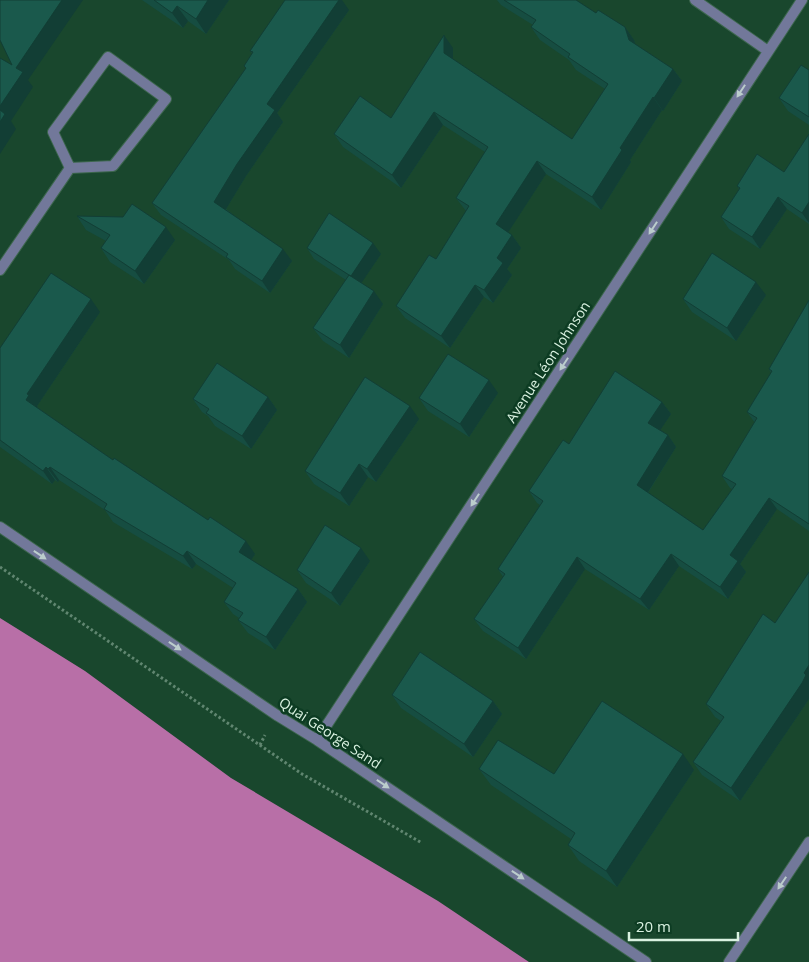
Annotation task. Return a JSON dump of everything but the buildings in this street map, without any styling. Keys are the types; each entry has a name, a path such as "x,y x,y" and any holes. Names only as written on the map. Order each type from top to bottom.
{"street":[{"path":"695,0 768,51"},
{"name":"Avenue Léon Johnson","path":"317,740 802,0"},
{"path":"108,57 166,99 113,166 70,168 53,132 108,57"},
{"path":"0,270 70,168"},
{"name":"Quai George Sand","path":"0,527 646,962"},
{"path":"729,962 809,842"}],"path":[{"path":"0,567 302,774 423,844"}],"shaded area":[{"path":"0,618 85,671 231,778 438,901 529,962 0,962"}]}
